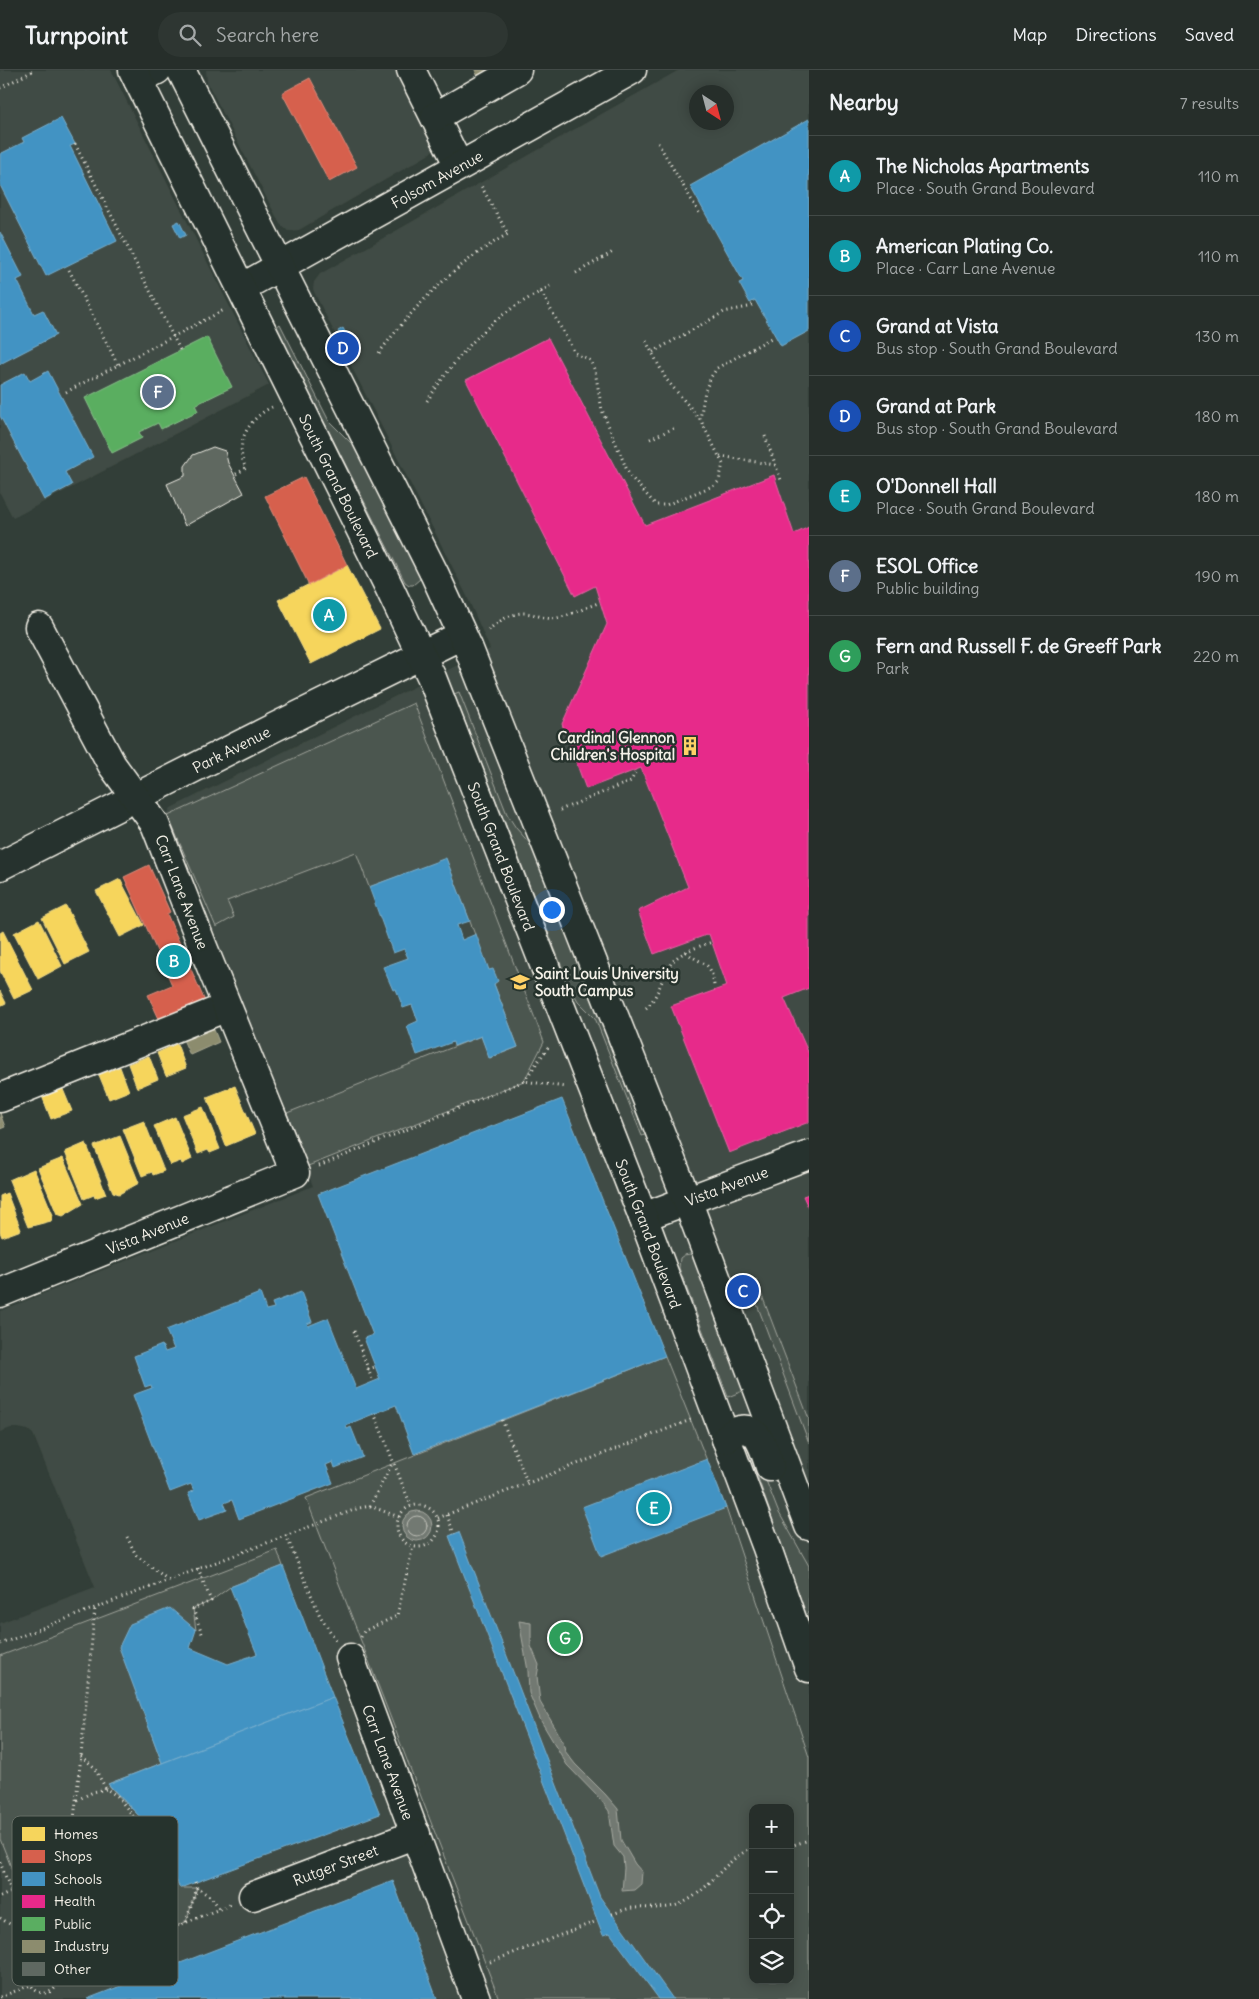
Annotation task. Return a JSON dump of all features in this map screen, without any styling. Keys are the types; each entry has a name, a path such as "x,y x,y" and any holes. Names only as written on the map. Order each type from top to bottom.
{"main road":[{"path":"180,70 435,575 475,633 809,1526"},
{"path":"411,70 459,166"},
{"path":"435,117 516,70"},
{"name":"Folsom Avenue","path":"241,288 632,70"},
{"name":"South Grand Boulevard","path":"143,73 241,288 422,655 441,699 643,1217 809,1668"},
{"name":"Carr Lane Avenue","path":"39,627 112,765 155,824 227,1007 303,1171"},
{"name":"Park Avenue","path":"0,866 422,655 475,633"},
{"path":"0,1098 227,1007"},
{"name":"Vista Avenue","path":"643,1217 809,1155"},
{"name":"Vista Avenue","path":"0,1293 303,1171"},
{"path":"726,1439 736,1431 743,1429 750,1430 756,1435 778,1486 809,1532"},
{"name":"Carr Lane Avenue","path":"350,1658 476,1999"},
{"name":"Rutger Street","path":"254,1896 416,1834"}],"path":[{"path":"0,88 35,70"},
{"path":"658,143 701,216"},
{"path":"75,144 180,350"},
{"path":"379,353 412,312 444,280 489,244 508,234 480,184"},
{"path":"576,273 613,252"},
{"path":"69,270 118,365"},
{"path":"427,400 443,378 484,331 503,315 550,286"},
{"path":"541,292 576,353 590,360 596,370 602,410 629,475 649,500 656,505 666,505 715,485 719,481 723,464 700,419 666,379 646,341"},
{"path":"653,352 724,312 754,304"},
{"path":"66,392 224,310"},
{"path":"700,419 705,391 711,377 718,368 773,337"},
{"path":"236,474 246,468 241,450 243,436 259,415 273,407"},
{"path":"650,439 674,428"},
{"path":"765,436 781,480"},
{"path":"719,456 775,465"},
{"path":"475,633 516,613 530,613 540,618 557,618 598,603"},
{"path":"560,810 631,781 635,773"},
{"path":"646,1008 652,1002 669,968 678,956 712,942"},
{"path":"686,952 707,965 713,974 714,985"},
{"path":"524,1081 549,1046"},
{"path":"303,1171 524,1081 565,1088"},
{"path":"354,1331 373,1382"},
{"path":"368,1369 375,1367"},
{"path":"374,1413 411,1506"},
{"path":"438,1518 701,1416"},
{"path":"502,1420 528,1484"},
{"path":"370,1506 393,1462"},
{"path":"0,1644 167,1579 359,1508 370,1506 399,1517"},
{"path":"411,1506 425,1506 431,1508 438,1518 439,1530 434,1540 424,1546 413,1546 402,1540 399,1535 397,1523 399,1517 402,1511 411,1506"},
{"path":"447,1515 454,1534"},
{"path":"286,1534 320,1616 330,1633 350,1658 364,1631 397,1616 413,1546"},
{"path":"126,1537 136,1554 167,1579"},
{"path":"198,1568 211,1600 193,1609 203,1636"},
{"path":"74,1816 95,1607"},
{"path":"81,1756 94,1767 106,1788 117,1796 133,1816"},
{"path":"76,1801 106,1788"},
{"path":"794,1845 809,1840"},
{"path":"612,1914 632,1908 656,1909 680,1904 714,1880 727,1863 740,1853 750,1849"},
{"path":"0,1862 12,1892 0,1897"},
{"path":"186,1922 197,1888 195,1882"},
{"path":"197,1888 211,1897 220,1909"},
{"path":"178,1925 254,1896"},
{"path":"0,1918 12,1926"},
{"path":"490,1962 597,1921"},
{"path":"0,1997 28,1986"},
{"path":"32,1986 36,1991 45,1993 55,1986"},
{"path":"49,1992 52,1999"}],"shaded area":[{"path":"0,70 111,70 269,385 13,518 0,493"},
{"path":"206,70 402,70 435,148 428,155 299,230 288,231 280,224 207,82"},
{"name":"Saint Louis University South Campus","path":"679,70 809,70 809,1999 0,1999 0,1623 95,1587 33,1434 28,1430 18,1428 11,1428 0,1432 0,1311 313,1186 166,818 167,814 171,808 490,649 466,594 313,289 314,282 320,274"},
{"path":"280,324 329,421 355,447 420,574 420,579 413,585 405,582 276,327"},
{"path":"459,692 507,814 516,828 533,847 647,1134 642,1136 595,1018 578,1001 569,985 454,694"},
{"path":"414,703 544,1042 524,1081 308,1166 287,1113 481,1036 490,1058 518,1047 446,859 369,887 356,852 227,901 234,917 216,927 168,816"},
{"path":"690,1254 694,1257 727,1345 728,1356 733,1359 745,1390 728,1397 679,1268 680,1258"},
{"path":"756,1280 809,1419 809,1443 749,1283"},
{"path":"665,1356 726,1508 809,1757 809,1999 499,1999 306,1498"},
{"path":"756,1455 778,1511 809,1566 809,1623 751,1458"},
{"path":"277,1550 283,1566 230,1587 211,1601 193,1609 196,1630 120,1647 162,1763 108,1784 139,1816 12,1816 12,1869 0,1839 0,1656"},
{"path":"178,1884 180,1888 197,1888 186,1922 178,1925"}],"water":[{"path":"417,1511 428,1515 432,1526 428,1537 417,1541 406,1537 402,1526 406,1515"},
{"path":"519,1621 531,1623 531,1646 539,1665 537,1676 540,1702 563,1741 565,1751 618,1809 621,1840 642,1872 641,1884 634,1890 622,1891 623,1857 614,1846 609,1811 601,1800 567,1765 541,1721 529,1693 528,1671"}],"building: Homes":[{"path":"347,565 380,629 311,664 278,600"},
{"path":"120,879 144,925 120,937 96,891"},
{"path":"66,906 89,952 65,964 42,918"},
{"path":"39,920 62,966 38,979 14,933"},
{"path":"3,931 33,990 14,999 0,971 0,933"},
{"path":"0,991 6,1003 0,1006"},
{"path":"177,1044 186,1068 166,1076 157,1053"},
{"path":"149,1056 158,1079 137,1088 128,1064"},
{"path":"120,1067 129,1091 109,1099 99,1075"},
{"path":"235,1086 255,1134 226,1146 207,1097"},
{"path":"62,1087 72,1111 51,1119 42,1096"},
{"path":"203,1107 220,1149 210,1153 208,1150 198,1154 182,1115"},
{"path":"175,1117 192,1159 182,1164 181,1161 170,1165 154,1126"},
{"path":"144,1121 164,1171 153,1175 152,1172 142,1176 123,1129"},
{"path":"120,1136 139,1183 119,1194 113,1192 94,1146"},
{"path":"86,1143 106,1194 95,1198 94,1195 84,1199 65,1152"},
{"path":"63,1158 83,1204 63,1216 57,1214 38,1168"},
{"path":"34,1169 53,1215 51,1221 28,1227 9,1180"},
{"path":"7,1193 21,1230 2,1237 0,1232 0,1196"}],"building: Shops":[{"path":"310,78 357,167 329,182 282,93"},
{"path":"304,477 347,565 309,585 265,496"},
{"path":"149,865 170,912 167,914 207,1006 161,1023 148,995 172,985 124,877"}],"building: Schools":[{"path":"61,118 75,144 70,146 117,241 46,276 0,185 0,154 24,142 22,138"},
{"path":"809,119 809,331 781,346 755,300 750,303 739,283 743,281 690,186"},
{"path":"179,221 186,235 180,238 173,224"},
{"path":"0,232 23,277 17,280 34,314 43,310 56,335 0,364"},
{"path":"343,328 350,341 345,343 338,331"},
{"path":"48,371 93,457 65,472 72,485 44,500 0,416 0,385 25,372 30,381"},
{"path":"446,858 470,921 457,925 462,940 476,934 489,970 493,969 498,981 494,984 518,1047 489,1058 481,1036 454,1046 453,1042 417,1055 407,1026 418,1021 412,1005 403,1008 396,989 393,990 383,967 408,958 404,949 393,953 369,887"},
{"path":"562,1099 665,1356 414,1454 396,1405 346,1425 347,1429 351,1427 363,1457 335,1468 333,1462 326,1465 333,1483 239,1519 232,1500 224,1503 227,1510 199,1520 188,1493 194,1491 191,1484 170,1492 133,1395 152,1388 151,1385 145,1387 134,1356 162,1345 165,1352 174,1349 166,1330 260,1293 266,1310 274,1308 272,1303 301,1292 312,1322 307,1324 308,1326 328,1318 356,1389 380,1379 364,1338 373,1335 318,1194"},
{"path":"707,1459 726,1508 601,1556 582,1507"},
{"path":"459,1532 600,1897 673,1999 659,1999 610,1933 603,1935 449,1536"},
{"path":"283,1566 333,1697 162,1763 119,1647 130,1624 170,1608 196,1630 190,1648 228,1664 257,1654 230,1587"},
{"path":"333,1697 380,1814 180,1888 178,1884 178,1816 139,1816 108,1784"},
{"path":"393,1881 437,1999 87,1999 121,1986 178,1986 178,1964"}],"building: Health":[{"name":"Cardinal Glennon Children's Hospital","path":"548,338 645,525 774,475 794,534 809,527 809,988 784,998 809,1054 809,1122 729,1153 671,1006 727,986 709,934 654,954 638,911 688,887 641,768 586,789 562,724 607,624 595,586 575,596 466,380"},
{"path":"809,1194 809,1207 808,1207 803,1196"}],"building: Public":[{"path":"207,337 232,387 195,405 198,411 161,429 158,423 139,432 142,438 112,453 85,398"}],"building: Industry":[{"path":"475,70 490,70 478,77"},
{"path":"210,1020 219,1042 190,1055 180,1033"},
{"path":"0,1113 5,1127 0,1129"}],"building: Other":[{"path":"213,447 225,451 228,463 244,493 185,526 167,484 185,476 185,466 193,455"}],"place":[{"name":"Grand at Park","path":"343,348"},
{"name":"ESOL Office","path":"158,392"},
{"name":"The Nicholas Apartments","path":"329,615"},
{"name":"Cardinal Glennon Children's Hospital","path":"690,746"},
{"name":"American Plating Co.","path":"174,961"},
{"name":"Saint Louis University South Campus","path":"520,982"},
{"name":"Grand at Vista","path":"743,1291"},
{"name":"O'Donnell Hall","path":"654,1508"},
{"name":"Fern and Russell F. de Greeff Park","path":"565,1638"}]}
